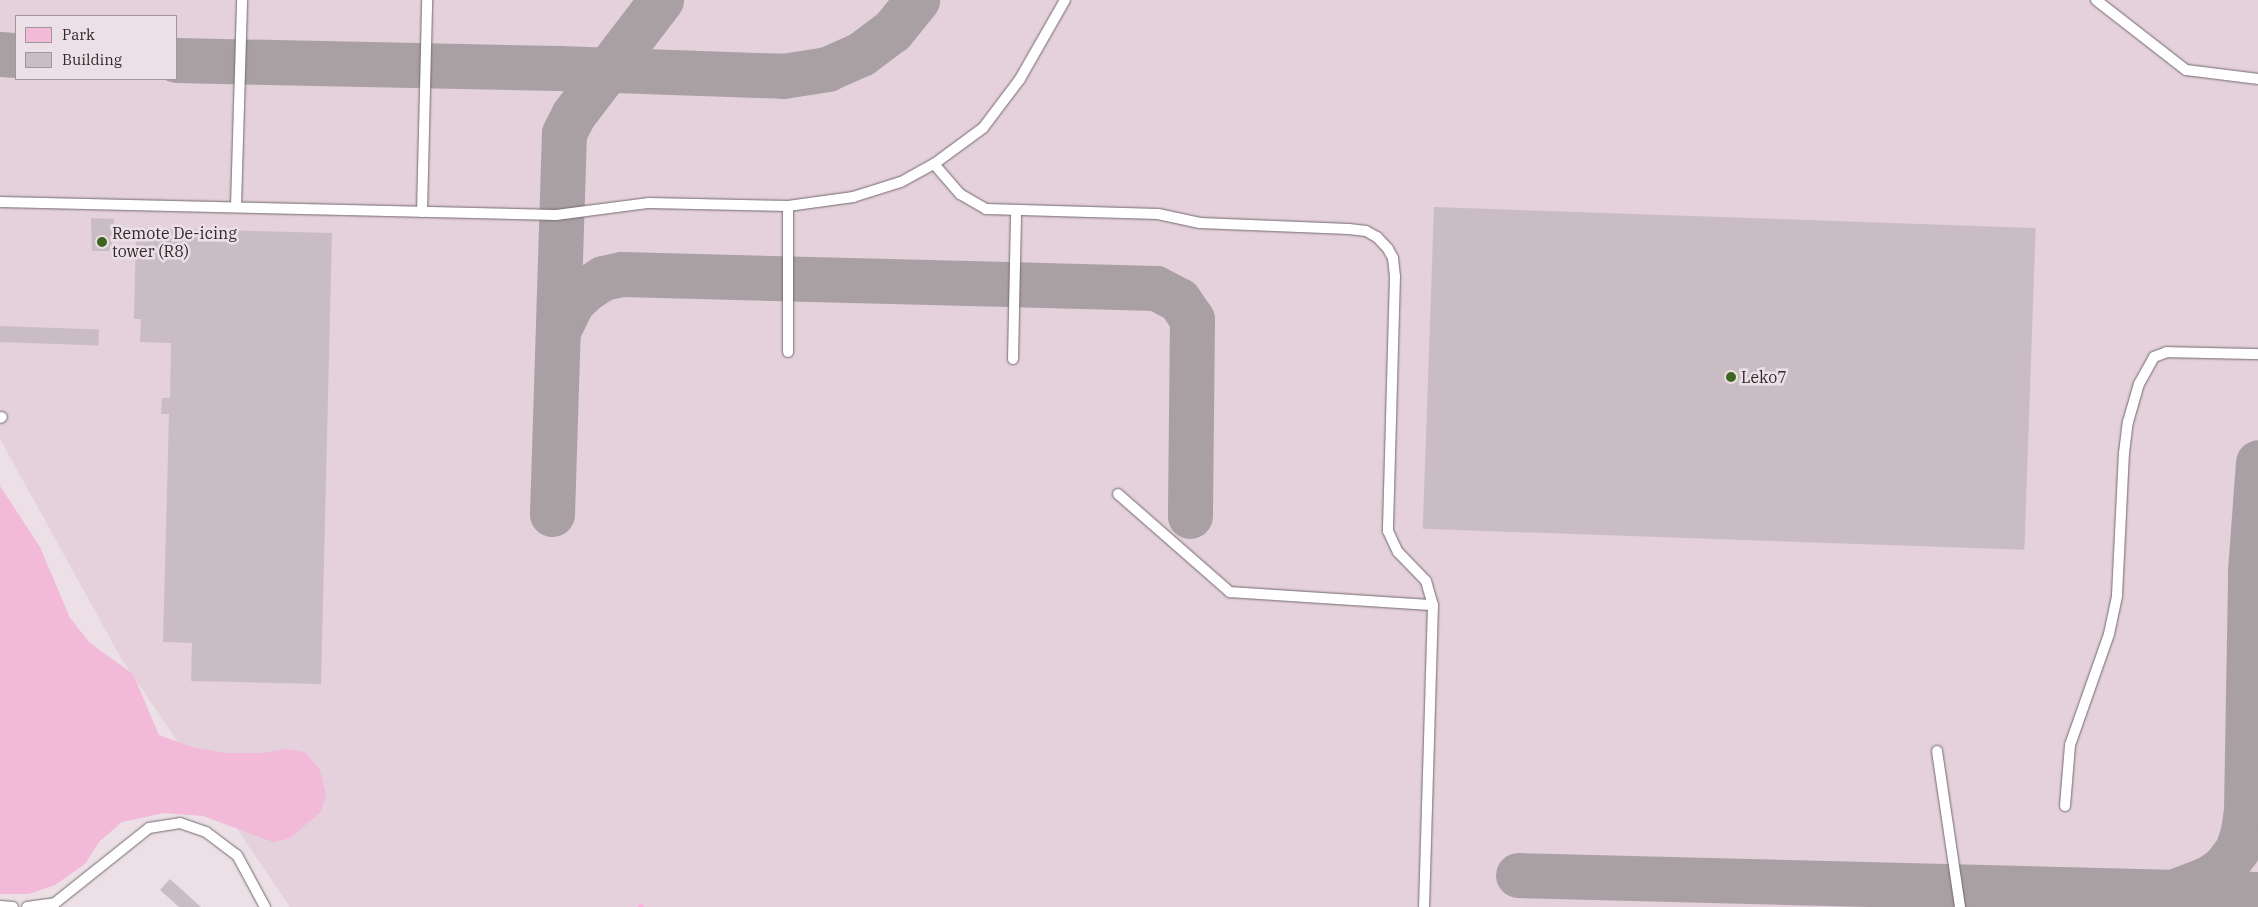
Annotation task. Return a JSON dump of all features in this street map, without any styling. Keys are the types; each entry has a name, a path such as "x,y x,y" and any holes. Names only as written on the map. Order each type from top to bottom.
{"lane":[{"path":"236,206 242,0"},
{"path":"422,212 427,0"},
{"path":"0,202 236,206 556,215 649,203 788,206 853,197 881,189 934,164 983,128 1002,106 1065,0"},
{"path":"2096,0 2186,70 2258,79"},
{"path":"934,164 972,202 986,208 1016,211 1158,214 1200,223 1349,228 1377,237 1393,258 1395,276 1388,531 1398,552 1426,581 1432,605 1424,907"},
{"path":"788,206 788,352"},
{"path":"1013,359 1016,211"},
{"path":"2065,806 2070,745 2109,634 2117,595 2124,453 2128,422 2139,384 2154,357 2167,352 2258,354"},
{"path":"1118,494 1230,592 1432,605"},
{"path":"1937,751 1960,907"},
{"path":"27,907 55,903 149,828 180,823 206,832 237,856 265,907"},
{"path":"0,906 13,907"}],"shaded area":[{"path":"0,0 2258,0 2258,907 290,907 121,658 0,439"}],"green space":[{"path":"0,486 40,547 70,618 90,643 133,674 159,735 192,747 224,753 263,753 286,749 305,752 320,770 326,794 321,812 290,838 273,842 203,816 164,813 122,822 99,842 85,864 55,885 29,894 0,894"}],"building":[{"name":"Leko7","path":"1434,207 2036,228 2024,550 1423,529"},
{"name":"Remote De-icing tower (R8)","path":"91,218 114,219 111,251 92,251"},
{"path":"136,228 332,233 321,684 191,681 192,643 163,642 169,414 161,414 162,398 170,398 171,343 140,342 141,319 134,319"},
{"path":"0,326 99,329 98,345 0,342"},
{"path":"170,879 201,907 179,907 160,890"}],"taxiway":[{"path":"552,514 564,133 573,115 661,0"},
{"path":"178,60 559,68 783,76 827,69 861,54 892,31 917,0"},
{"path":"0,54 15,55"},
{"path":"558,331 572,302 586,289 603,278 622,274 1156,288 1179,300 1192,319 1190,516"},
{"path":"2175,891 2209,878 2224,867 2237,850 2243,831 2246,810 2250,571 2258,462"},
{"path":"1518,875 2258,894"}],"place":[{"name":"Remote De-icing tower (R8)","path":"102,242"},
{"name":"Leko7","path":"1731,377"}]}
